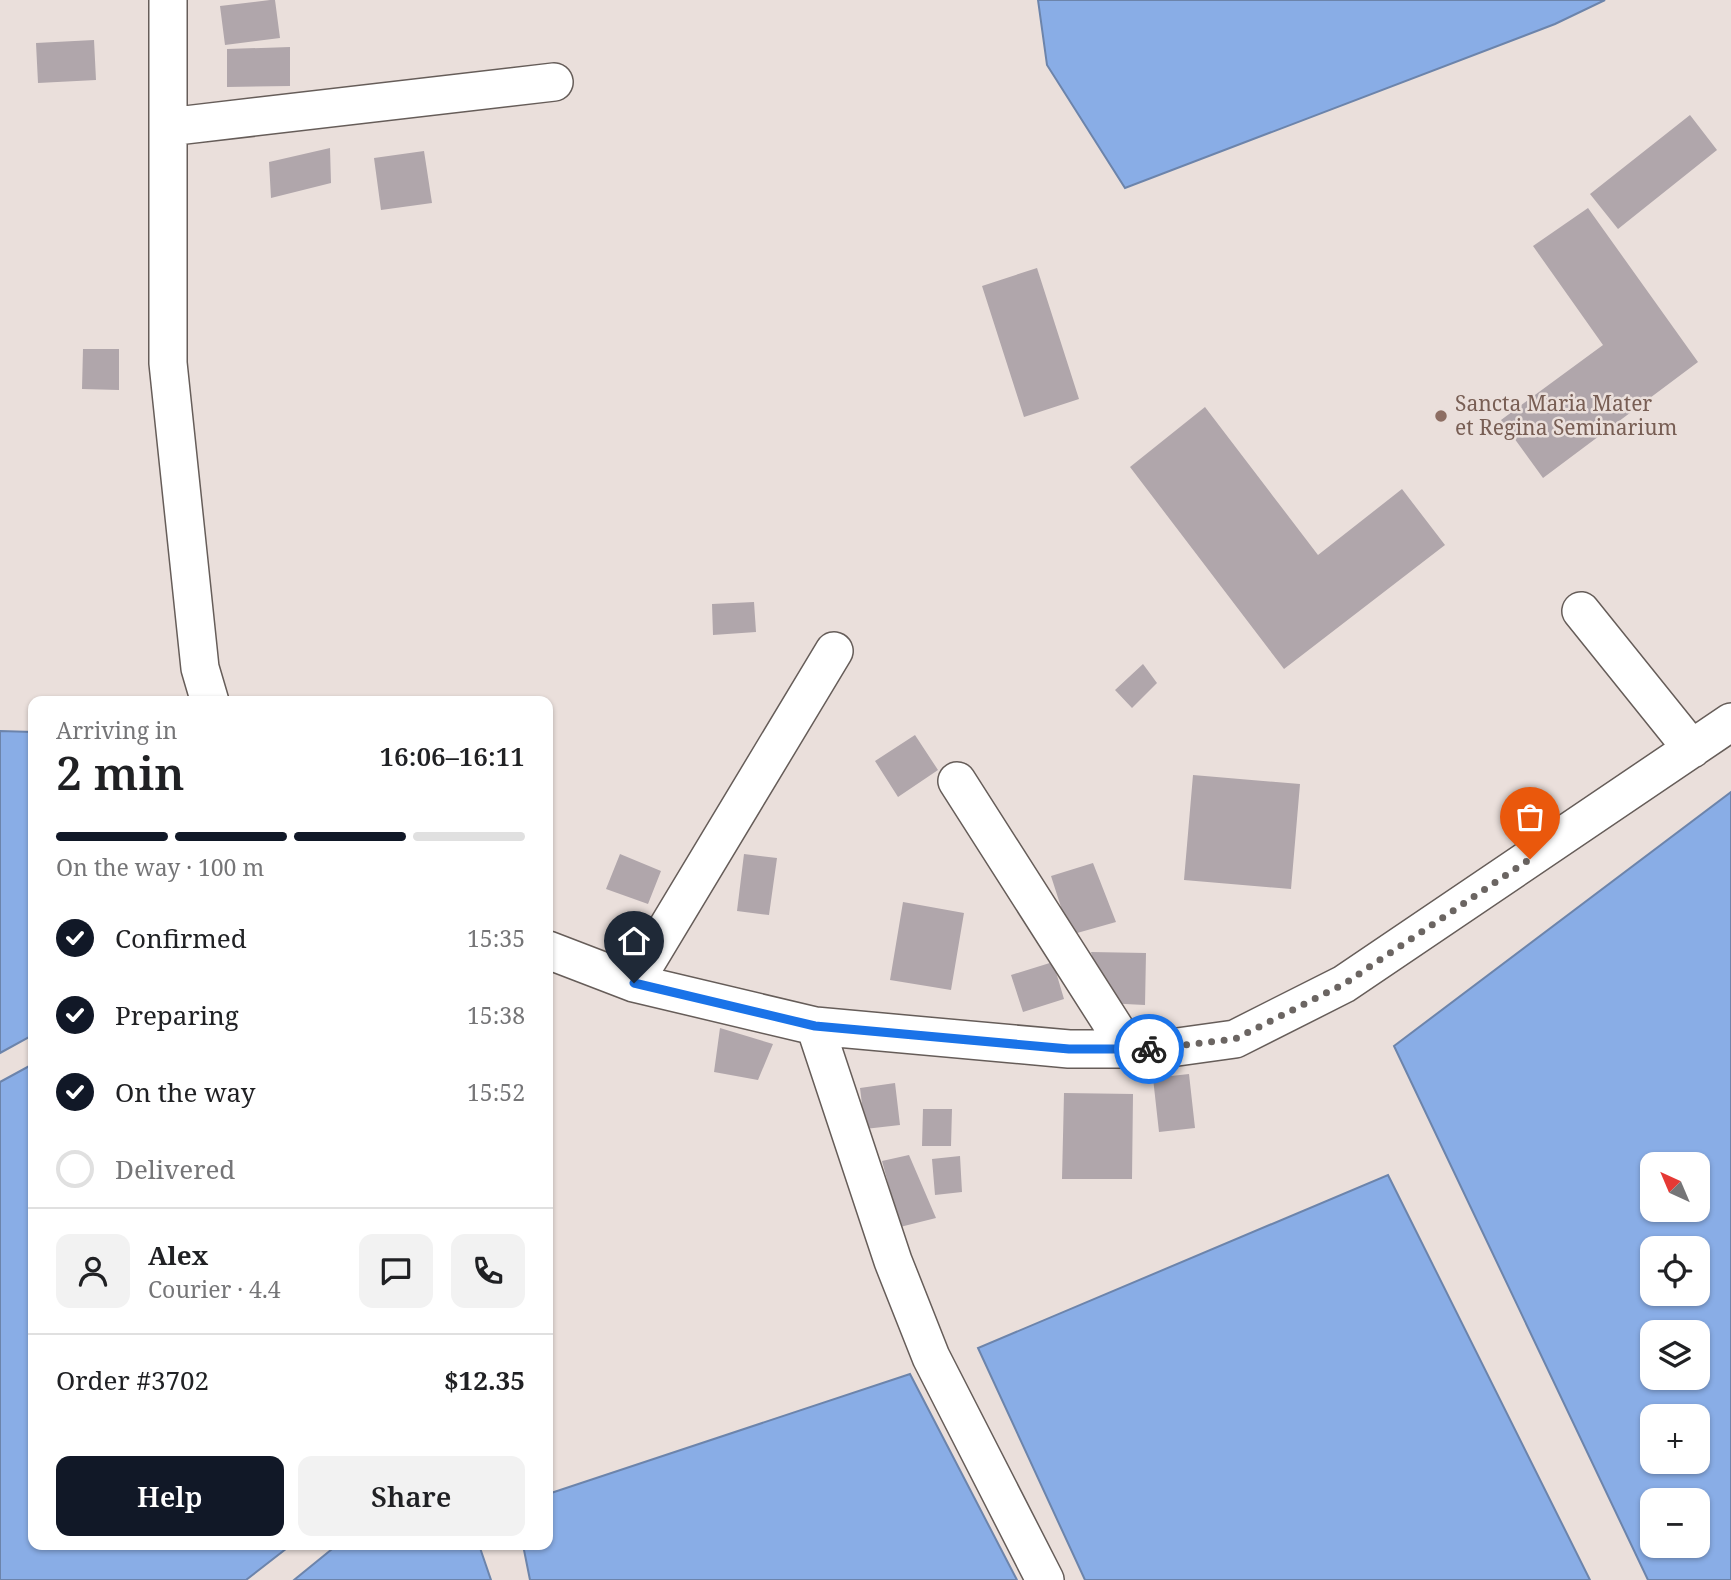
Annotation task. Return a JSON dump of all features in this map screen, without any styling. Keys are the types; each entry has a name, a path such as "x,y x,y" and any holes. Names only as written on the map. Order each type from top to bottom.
{"street":[{"path":"168,0 169,363 200,667 208,696"},
{"path":"168,127 554,82"},
{"path":"1581,611 1692,749"},
{"path":"634,983 834,652"},
{"path":"553,952 634,983 815,1026 1069,1049 1163,1049 1235,1039 1344,984 1731,722"},
{"path":"957,781 1128,1049"},
{"path":"815,1026 893,1261 931,1357 1045,1580"}],"water":[{"path":"1038,0 1605,0 1555,24 1125,188 1047,65"},
{"path":"0,731 28,732 28,1038 0,1053"},
{"path":"1731,792 1731,1580 1648,1580 1394,1046"},
{"path":"28,1067 28,1550 285,1550 246,1580 0,1580 0,1082"},
{"path":"1388,1175 1590,1580 1085,1580 978,1348"},
{"path":"910,1374 1017,1580 530,1580 524,1550 553,1550 553,1492"},
{"path":"331,1550 481,1550 491,1580 294,1580"}],"building":[{"path":"275,0 280,38 225,45 220,6"},
{"path":"94,40 96,80 38,83 36,43"},
{"path":"290,47 290,86 227,87 227,49"},
{"path":"1690,115 1717,150 1618,229 1590,194"},
{"path":"330,148 331,183 271,198 269,162"},
{"path":"424,151 432,203 381,210 374,158"},
{"path":"1588,208 1698,362 1543,478 1501,420 1603,345 1533,246"},
{"path":"1037,268 1079,399 1024,417 982,286"},
{"path":"83,349 119,349 119,390 82,389"},
{"path":"1205,407 1318,555 1402,489 1445,545 1284,669 1130,467"},
{"path":"754,602 756,632 713,635 712,604"},
{"path":"1143,664 1157,683 1132,708 1115,690"},
{"path":"915,735 938,770 898,797 875,761"},
{"path":"1193,775 1300,784 1291,889 1184,880"},
{"path":"620,854 661,871 648,904 606,889"},
{"path":"744,854 777,858 769,915 737,911"},
{"path":"1093,863 1116,922 1070,935 1051,876"},
{"path":"903,902 964,913 951,990 890,980"},
{"path":"1091,952 1146,953 1145,1005 1105,1003"},
{"path":"1053,962 1064,999 1023,1012 1011,975"},
{"path":"720,1028 773,1044 758,1080 714,1072"},
{"path":"1189,1074 1195,1128 1159,1132 1153,1078"},
{"path":"895,1083 900,1125 865,1129 860,1088"},
{"path":"1064,1093 1133,1094 1132,1179 1062,1179"},
{"path":"923,1109 952,1109 951,1146 922,1146"},
{"path":"909,1155 936,1218 900,1227 882,1161"},
{"path":"960,1156 962,1192 935,1195 932,1159"}],"way so far":[{"path":"1149,1049 1235,1039 1344,984 1530,859"}],"place":[{"name":"Sancta Maria Mater et Regina Seminarium","path":"1441,416"}],"route":[{"path":"634,983 815,1026 1069,1049 1149,1049"}]}
